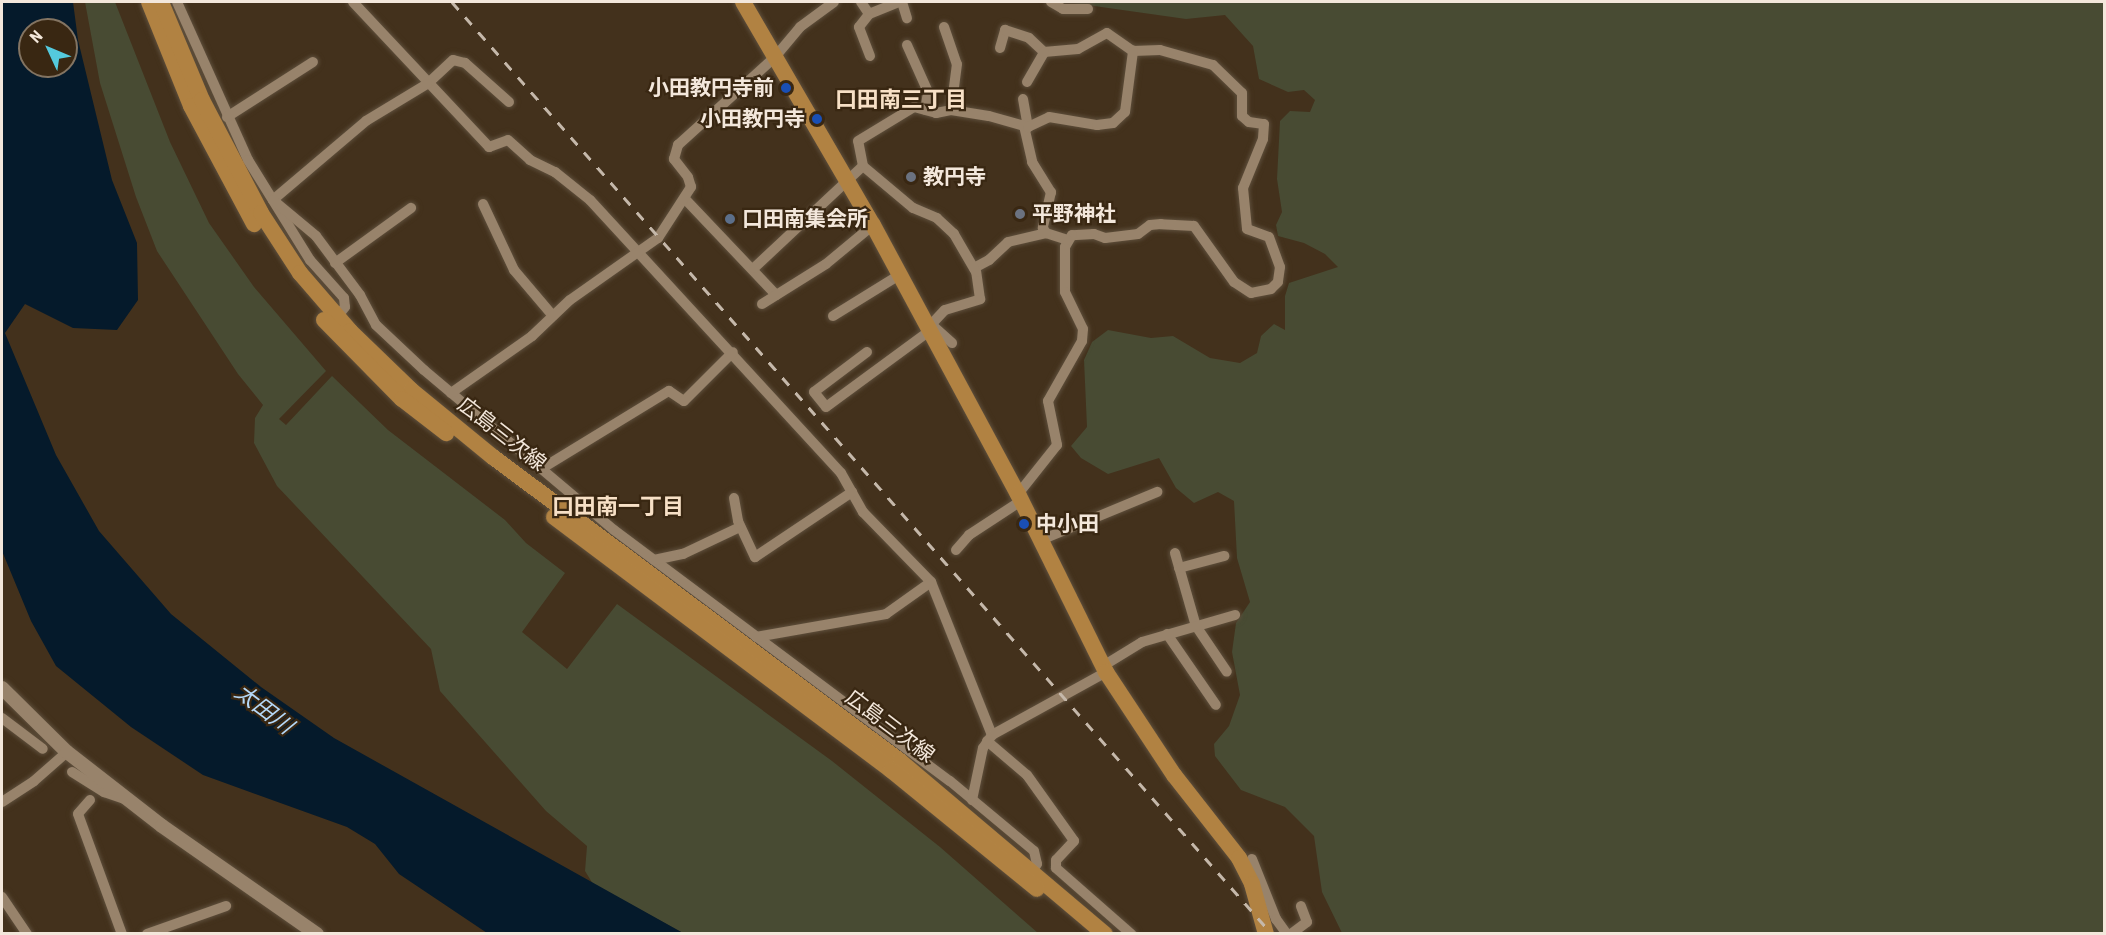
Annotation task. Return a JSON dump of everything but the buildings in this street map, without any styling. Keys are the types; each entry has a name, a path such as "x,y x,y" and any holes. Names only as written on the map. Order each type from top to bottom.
{"main road":[{"name":"広島三次線","path":"149,2 186,96 231,185 291,280 333,322 493,457 900,761 1029,875 1087,933"},
{"name":"広島三次線","path":"161,2 202,100 261,213 333,322"},
{"path":"743,2 873,225 1019,497 1104,669 1174,775 1239,858 1260,893 1266,933"},
{"name":"広島三次線","path":"1029,875 1105,933"}],"street":[{"path":"353,2 427,84 489,147 508,140 530,160 555,172 590,200 733,352 841,473 869,519 931,582 990,738 1027,775 1074,841 1056,860 1056,868 1131,933"},
{"path":"861,2 869,14"},
{"path":"870,56 859,27 869,14 900,2 907,18"},
{"path":"1051,2 1064,9 1088,9"},
{"path":"180,3 227,117 273,200 310,260 344,298 345,307 333,322"},
{"path":"451,393 532,336 553,316 666,230 686,200 691,188 688,177 673,153 775,57 800,27 829,3"},
{"path":"944,27 957,64 951,110"},
{"path":"974,268 989,260 1008,242 1046,233 1067,240 1079,234 1105,238 1138,234 1150,225 1194,226 1242,290 1258,292 1278,282 1280,267 1269,237 1247,229 1242,188 1263,139 1264,124 1249,122 1242,116 1242,93 1206,60 1160,50 1133,51 1107,33 1078,49 1044,51 1029,38 1005,30 1000,48"},
{"path":"907,45 928,92 925,110"},
{"path":"1027,82 1044,51"},
{"path":"867,352 814,392 826,407 929,329 945,310 980,299 974,268 954,234 937,218 913,208 862,166 857,150 863,135 889,125 908,108 951,110 1026,127 1049,117 1097,125 1121,119 1133,51"},
{"path":"273,200 366,121 427,84 453,60 465,63 509,102"},
{"path":"227,117 313,62"},
{"path":"1023,99 1032,162 1051,192 1043,224 1046,233"},
{"path":"754,268 862,166"},
{"path":"273,200 316,236 360,295 376,325 451,393 654,560 972,800 1034,851 1037,864 1029,875"},
{"path":"686,200 754,268 776,295"},
{"path":"483,204 514,270 553,316"},
{"path":"335,263 411,208"},
{"path":"762,304 826,264 873,225"},
{"path":"956,550 986,522 1019,497 1056,445 1048,401 1082,340 1083,329 1065,292 1067,240"},
{"path":"832,316 899,275"},
{"path":"929,329 952,343"},
{"path":"541,469 669,392 684,401 733,352"},
{"path":"734,498 740,527 754,557 852,492"},
{"path":"1041,540 1157,492"},
{"path":"654,560 683,554 740,527"},
{"path":"1175,553 1196,626 1227,672"},
{"path":"1179,568 1224,555"},
{"path":"756,637 885,614 931,582"},
{"path":"972,800 990,738 1104,669 1142,642 1235,615"},
{"path":"1167,634 1216,705"},
{"path":"2,688 67,752 127,799 317,933"},
{"path":"2,718 43,749"},
{"path":"19,726 27,736"},
{"path":"2,802 34,781 67,752"},
{"path":"72,772 104,792 127,799"},
{"path":"90,800 78,814 122,933"},
{"path":"1252,859 1260,893 1276,919 1289,933 1308,922 1301,906"},
{"path":"2,897 27,933"},
{"path":"147,933 226,906"}],"green space":[{"path":"85,2 115,2 170,142 209,223 254,287 326,371 279,419 286,425 332,376 388,430 505,520 526,543 565,573 522,632 567,669 617,604 832,761 940,847 1038,933 683,933 593,884 585,871 587,846 546,811 440,691 431,649 277,486 254,443 255,418 263,405 238,374 157,251 136,197 100,83"},
{"path":"1066,2 2104,2 2104,933 1342,933 1322,892 1314,836 1285,807 1241,790 1215,756 1214,744 1229,726 1240,695 1232,652 1236,623 1250,602 1237,558 1234,501 1218,492 1194,503 1176,488 1159,458 1108,474 1081,458 1071,446 1087,427 1084,360 1092,342 1108,330 1151,338 1173,336 1210,358 1240,363 1257,353 1261,336 1274,324 1285,330 1285,296 1289,283 1338,267 1325,254 1304,243 1278,236 1276,225 1282,212 1277,179 1280,121 1290,111 1310,112 1315,100 1304,90 1288,92 1259,79 1253,46 1225,15 1186,19"}],"water":[{"name":"太田川","path":"2,2 73,2 75,18 18,18 18,78 78,78 78,40 112,180 137,243 138,300 117,330 73,328 25,304 5,333 56,455 99,531 171,614 261,687 334,738 683,933 487,933 399,874 375,844 347,827 203,775 131,727 56,666 31,621 2,551"}],"railway":[{"path":"452,2 1272,934"}],"place":[{"name":"小田教円寺前","path":"786,88"},
{"name":"小田教円寺","path":"817,119"},
{"name":"教円寺","path":"911,177"},
{"name":"平野神社","path":"1020,214"},
{"name":"口田南集会所","path":"730,219"},
{"name":"中小田","path":"1024,524"}],"district":[{"name":"口田南三丁目","path":"901,100"},
{"name":"口田南一丁目","path":"618,507"}]}
